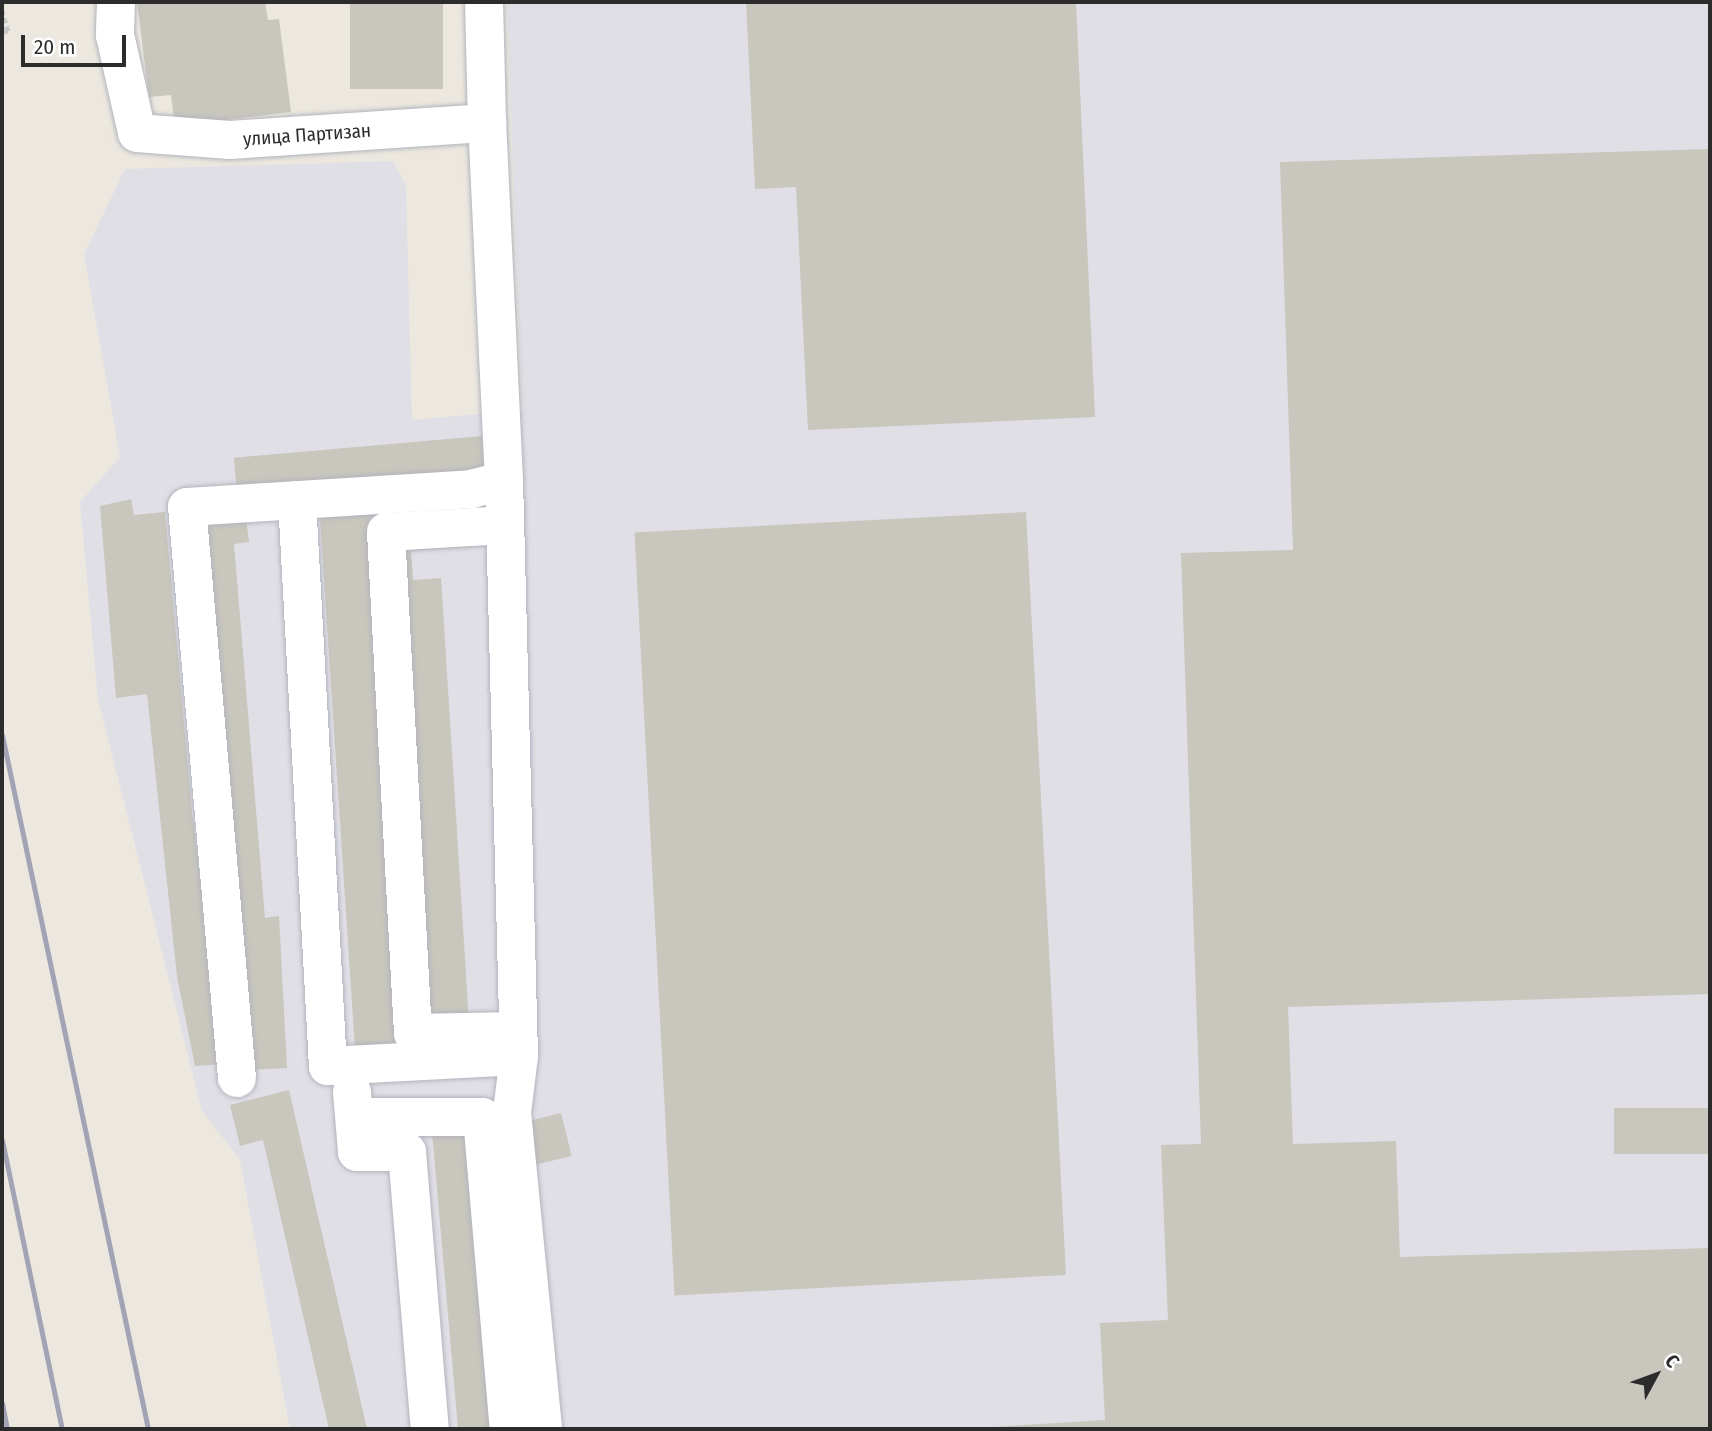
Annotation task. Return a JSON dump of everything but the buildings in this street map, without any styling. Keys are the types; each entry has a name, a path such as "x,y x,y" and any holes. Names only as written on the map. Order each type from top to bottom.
{"street":[{"name":"улица Партизан","path":"116,2 116,35 137,132 230,140 487,124"},
{"path":"484,2 504,481 519,1044 512,1112 543,1429"},
{"path":"237,1077 187,507 471,489 504,481"},
{"path":"297,500 328,1066 519,1044"},
{"path":"505,525 386,532 413,1033 519,1044"},
{"path":"350,1065 357,1152 407,1153 430,1429"},
{"path":"355,1117 482,1117 509,1429"}],"path":[{"path":"2,10 8,31 2,32"}],"shaded area":[{"path":"507,2 1710,2 1710,1429 290,1429 240,1160 202,1111 98,699 80,502 120,457 84,254 125,169 393,161 406,186 412,420 522,410"}],"railway":[{"path":"2,735 148,1429"},
{"path":"2,1140 62,1429"},
{"path":"2,1403 7,1429"}]}
